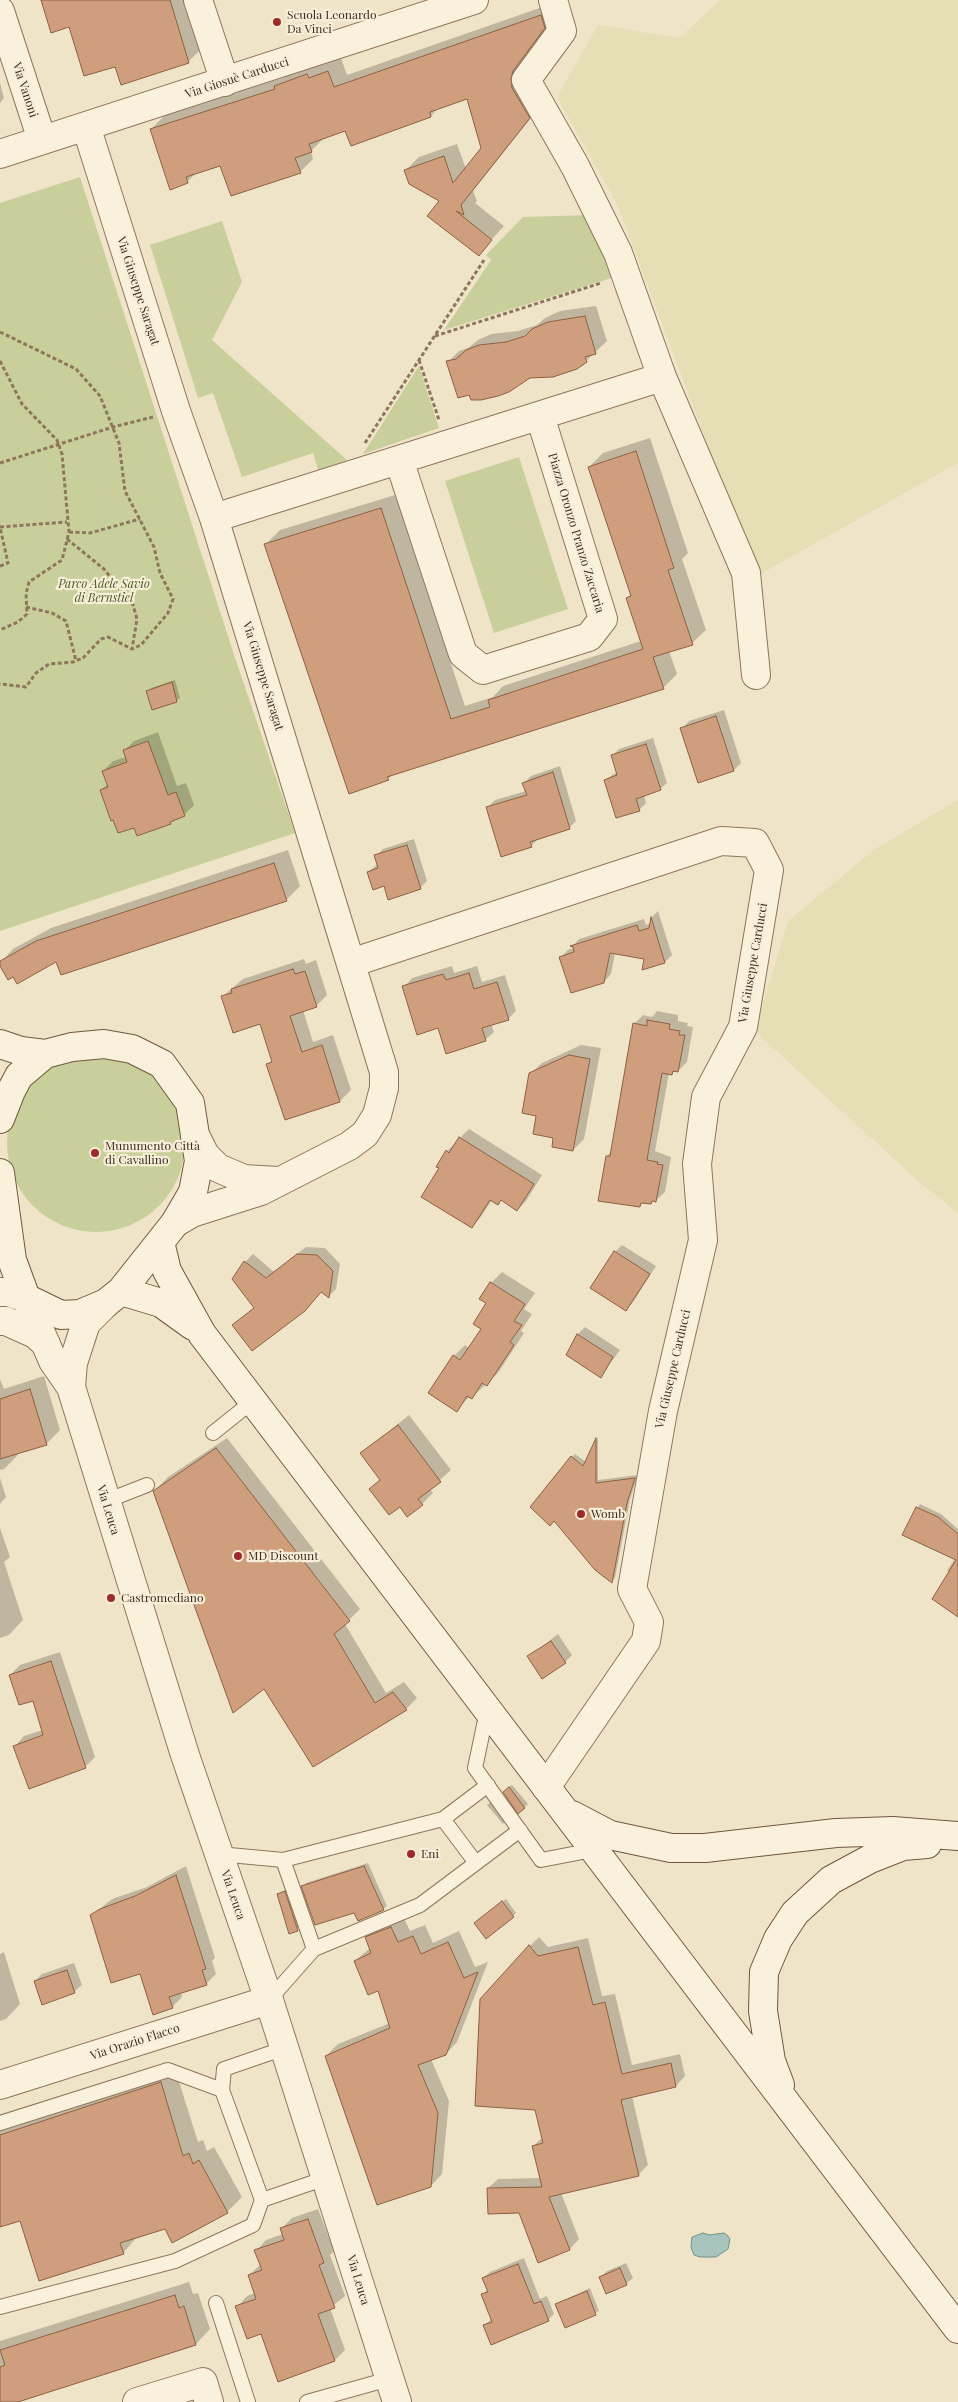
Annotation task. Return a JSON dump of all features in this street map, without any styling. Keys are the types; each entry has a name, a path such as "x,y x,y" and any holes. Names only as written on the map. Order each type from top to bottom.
{"street":[{"path":"198,0 225,82"},
{"name":"Via Giosuè Carducci","path":"0,154 474,0"},
{"path":"553,0 562,31 526,80 575,166 618,253 662,377 746,573 756,675"},
{"name":"Via Vanoni","path":"0,11 42,140"},
{"name":"Via Giuseppe Saragat","path":"86,126 176,411 214,518 384,1072 384,1088 377,1114 365,1134 349,1146 261,1191 192,1213 168,1233"},
{"path":"214,518 662,377"},
{"name":"Piazza Oronzo Pranzo Zaccaria","path":"399,460 464,654 483,670 589,637 603,619 540,416"},
{"name":"Via Giuseppe Carducci","path":"352,963 721,840 755,842 769,870 743,1027 706,1097 697,1164 702,1240 663,1411 632,1589 649,1622 646,1642 546,1787"},
{"path":"0,1044 21,1052 45,1054"},
{"name":"Via Leuca","path":"45,1054 72,1047 104,1044 132,1049 162,1064 190,1103 199,1161 193,1192 168,1233 114,1297 86,1323 73,1363 71,1387"},
{"path":"0,1119 19,1076 45,1054"},
{"path":"195,1135 205,1155 218,1168 244,1179 281,1181"},
{"name":"Via Leuca","path":"1,1186 12,1260 13,1295 46,1344 53,1361 71,1387 185,1756 285,2048 393,2390"},
{"path":"168,1233 166,1270 202,1334 958,2328"},
{"path":"13,1295 61,1315 80,1314 114,1297 161,1303 180,1315 202,1334"},
{"path":"0,1320 35,1334 46,1344"},
{"path":"566,1812 610,1836 671,1848 714,1848 836,1834 893,1831 958,1836"},
{"path":"788,2106 770,2061 764,2011 764,1972 778,1939 795,1914 832,1880 870,1859 903,1846 958,1842"},
{"name":"Via Orazio Flacco","path":"0,2085 269,2000"},
{"path":"137,2402 206,2392"}],"lane":[{"path":"213,1433 252,1402"},
{"path":"106,1501 147,1485"},
{"path":"487,1711 475,1768 541,1860 593,1850"},
{"path":"219,1854 284,1860 443,1819 488,1785"},
{"path":"443,1819 476,1863"},
{"path":"269,2000 314,1949 420,1905 520,1830"},
{"path":"284,1860 314,1949"},
{"path":"0,2306 175,2261 253,2226 262,2200 222,2090 224,2069 285,2048"},
{"path":"0,2123 168,2070 222,2090"},
{"path":"262,2200 326,2178"},
{"path":"216,2303 248,2402"},
{"path":"307,2402 393,2390"}],"path":[{"path":"351,476 354,460 484,260"},
{"path":"435,336 605,282"},
{"path":"0,332 76,369 100,396 113,427 119,443 125,491 154,547 160,573 173,599 168,613 141,645 132,649"},
{"path":"419,360 440,421"},
{"path":"0,361 22,404 57,440 62,454 69,532 62,560 29,582 26,594 27,614 18,622 0,630"},
{"path":"0,463 113,427 176,411"},
{"path":"69,532 90,533 140,519"},
{"path":"0,566 8,563 0,526 67,522"},
{"path":"67,539 104,569 133,604 137,620 132,649"},
{"path":"26,607 52,613 66,621 76,661"},
{"path":"0,684 26,687 36,673 49,664 76,661 83,658 101,639 108,637 132,649"}],"shaded area":[{"path":"720,0 958,0 958,463 757,576 617,204 557,97 598,25 679,38"},
{"path":"958,800 958,1213 918,1181 761,1037 756,1027 788,921 875,849"}],"green space":[{"name":"Parco Adele Savio di Bernstiel","path":"80,177 235,658 295,833 0,931 0,203"},
{"path":"591,215 618,276 444,330 491,260 486,255 523,217"},
{"path":"222,221 242,282 212,340 347,460 318,470 313,453 242,477 213,393 198,398 150,245"},
{"path":"419,366 439,428 363,454"},
{"path":"519,457 568,609 494,633 445,481"},
{"path":"105,1054 138,1064 153,1074 165,1086 175,1101 181,1117 184,1126 184,1160 175,1185 165,1200 153,1212 138,1222 113,1231 87,1232 54,1222 39,1212 27,1200 17,1185 8,1160 7,1134 17,1101 27,1086 39,1074 54,1064 79,1055"}],"water":[{"path":"703,2233 709,2235 724,2233 730,2239 728,2249 716,2257 694,2255 691,2247 692,2237"}],"building":[{"path":"41,0 170,0 189,63 121,85 115,67 84,76 69,27 51,33"},
{"path":"541,15 545,28 513,71 511,79 512,88 530,118 461,205 464,215 456,211 492,240 479,256 427,216 439,201 409,184 404,170 444,156 453,183 481,148 467,99 430,112 431,117 351,146 345,131 309,144 312,152 295,158 301,173 231,196 220,166 186,177 188,183 170,190 150,129 275,89 274,86 307,74 309,78 328,71 334,87"},
{"path":"585,316 596,354 585,357 587,362 577,369 553,377 530,378 509,392 498,396 481,400 471,400 469,395 458,398 446,361 456,359 466,350 479,345 506,342 525,336 532,329 548,322"},
{"path":"636,451 674,568 668,570 693,645 653,657 664,689 387,777 389,780 349,794 264,544 381,508 451,719 490,707 488,700 643,649 626,598 631,596 588,467"},
{"path":"172,682 177,702 152,710 146,691"},
{"path":"716,716 734,771 698,783 680,728"},
{"path":"148,741 168,795 176,792 185,816 170,822 171,824 137,836 134,828 118,833 113,820 111,821 100,790 108,787 102,771 127,762 123,750"},
{"path":"646,744 661,790 636,799 640,811 616,818 604,780 617,775 611,755"},
{"path":"553,772 570,829 530,842 532,847 501,857 486,807 527,795 522,783"},
{"path":"407,845 421,889 388,900 384,886 373,890 367,872 378,868 374,855"},
{"path":"274,863 287,901 61,975 56,962 17,984 13,977 8,980 0,966 0,961 36,941"},
{"path":"651,917 665,963 642,970 644,959 610,953 604,983 571,993 559,957 574,952 573,947 570,946 637,925 639,931 649,928"},
{"path":"293,969 295,974 305,971 317,1007 290,1016 302,1052 322,1045 340,1102 285,1120 266,1064 272,1062 260,1024 233,1033 221,996 232,993 231,989"},
{"path":"469,973 474,989 497,982 509,1020 482,1028 486,1041 446,1054 438,1028 417,1035 402,986 443,974 446,980"},
{"path":"647,1020 670,1024 669,1029 680,1031 679,1035 685,1035 678,1072 673,1071 672,1075 662,1073 647,1160 663,1165 656,1202 652,1201 651,1204 641,1203 640,1207 598,1201 606,1156 610,1156 633,1023 647,1026"},
{"path":"569,1055 590,1059 573,1151 552,1147 553,1138 533,1134 536,1116 522,1113 529,1073"},
{"path":"459,1137 534,1184 517,1211 501,1200 498,1205 490,1200 472,1228 421,1197 439,1168 436,1167 446,1150 449,1153"},
{"path":"614,1251 650,1274 626,1311 590,1288"},
{"path":"297,1254 317,1255 333,1271 329,1298 321,1292 305,1311 252,1351 232,1325 254,1308 232,1279 244,1261 266,1278"},
{"path":"490,1282 525,1304 514,1321 522,1325 510,1342 514,1345 487,1386 482,1383 472,1399 467,1396 457,1412 428,1393 453,1355 460,1360 481,1329 473,1324 486,1303 479,1299"},
{"path":"577,1334 613,1357 601,1378 566,1355"},
{"path":"30,1389 47,1445 0,1459 0,1399"},
{"path":"398,1425 441,1482 418,1499 423,1505 407,1517 400,1507 389,1515 369,1489 380,1480 360,1453"},
{"name":"Womb","path":"596,1438 596,1483 635,1478 627,1503 612,1583 595,1570 554,1521 550,1526 530,1507 571,1456 583,1466"},
{"name":"MD Discount","path":"216,1448 350,1621 334,1634 375,1703 393,1692 407,1710 313,1767 264,1689 233,1713 153,1491"},
{"path":"916,1507 938,1517 958,1534 958,1617 932,1599 956,1560 902,1535"},
{"path":"551,1641 566,1663 542,1679 527,1656"},
{"path":"51,1661 86,1768 29,1789 13,1746 43,1735 33,1701 19,1705 9,1675"},
{"path":"509,1787 525,1808 518,1814 503,1792"},
{"path":"364,1866 384,1910 358,1921 354,1913 315,1925 301,1886"},
{"path":"176,1875 206,1969 202,1970 207,1985 169,1997 173,2008 153,2015 140,1974 111,1983 90,1915 100,1909 135,1896"},
{"path":"285,1891 298,1931 289,1934 277,1894"},
{"path":"502,1901 514,1917 486,1939 474,1923"},
{"path":"391,1927 398,1942 413,1936 421,1954 448,1942 464,1978 478,1972 446,2055 418,2065 438,2113 431,2187 377,2205 325,2056 390,2028 378,1991 368,1995 354,1961 371,1953 365,1937"},
{"path":"529,1945 538,1956 578,1947 593,2005 605,2002 622,2074 671,2063 676,2087 621,2100 639,2176 549,2197 570,2250 538,2263 519,2213 488,2214 487,2188 542,2187 532,2146 543,2143 535,2110 475,2106 480,1999"},
{"path":"67,1970 75,1993 42,2005 34,1981"},
{"path":"161,2082 183,2156 189,2153 193,2164 199,2160 228,2213 172,2243 165,2229 120,2243 124,2254 39,2281 20,2221 0,2227 0,2135"},
{"path":"308,2219 324,2263 319,2265 335,2308 318,2314 335,2361 278,2382 261,2334 247,2339 235,2306 256,2299 248,2275 262,2270 254,2250 284,2240 280,2228"},
{"path":"518,2264 534,2304 541,2301 549,2321 491,2345 483,2325 492,2322 481,2294 488,2292 482,2278"},
{"path":"620,2268 627,2285 606,2294 599,2277"},
{"path":"587,2291 596,2315 565,2328 555,2304"},
{"path":"175,2295 179,2308 184,2306 196,2345 18,2402 0,2402 0,2367 5,2365 0,2350"}],"place":[{"name":"Scuola Leonardo Da Vinci","path":"277,22"},
{"name":"Munumento Città di Cavallino","path":"95,1153"},
{"name":"Womb","path":"581,1514"},
{"name":"MD Discount","path":"238,1556"},
{"name":"Castromediano","path":"111,1598"},
{"name":"Eni","path":"411,1854"}]}
